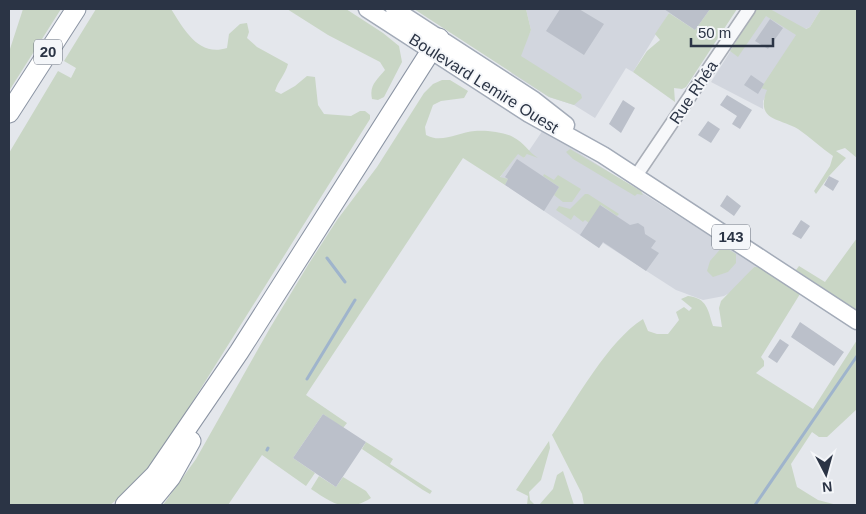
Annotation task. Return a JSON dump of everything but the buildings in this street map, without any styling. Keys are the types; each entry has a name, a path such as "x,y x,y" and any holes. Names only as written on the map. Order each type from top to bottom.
{"highway":[{"name":"20","path":"9,113 76,9"},
{"path":"125,505 155,475 239,352 435,45"},
{"path":"148,505 174,474 239,352"}],"main road":[{"name":"Boulevard Lemire Ouest","path":"367,9 534,100 603,155"},
{"name":"Boulevard Lemire Ouest","path":"394,9 435,45 529,114 603,155 857,321"}],"street":[{"name":"Rue Rhéa","path":"636,176 749,9"}],"shaded area":[{"path":"526,9 710,9 695,30 669,13 633,72 626,68 595,118 574,105 549,97 511,73 531,30"},
{"path":"757,9 821,9 810,27 803,30 763,101 763,109 711,82"},
{"path":"543,130 759,267 754,267 733,291 724,296 703,300 676,290 603,243 599,248 498,180 518,153 524,158"}],"green space":[{"path":"23,9 61,9 9,91 9,52"},
{"path":"96,9 171,9 193,39 208,49 217,50 227,48 229,34 240,24 247,23 249,32 247,38 257,47 288,64 275,91 281,94 307,76 315,77 318,105 324,114 351,116 360,111 365,111 370,115 370,119 154,463 137,484 110,505 9,505 9,153 58,71 71,78 76,68 64,61"},
{"path":"287,9 346,9 383,33 399,46 402,62 384,97 378,100 372,99 371,94 374,83 385,70 380,62 328,35"},
{"path":"414,9 526,9 531,30 521,56 581,94 582,98 574,105 549,97"},
{"path":"710,9 737,9 686,87 682,89 674,88 675,102 633,72 647,51 660,40 655,34 669,13 695,30"},
{"path":"757,9 770,9 806,29 810,27 821,9 857,9 857,158 845,148 836,151 846,158 829,176 816,194 814,191 830,166 833,156 798,129 771,117 764,108 767,90 761,88 796,35 766,16 738,57 730,51"},
{"path":"442,80 450,80 468,91 464,98 441,101 433,105 425,127 426,135 444,138 475,131 500,133 517,139 538,158 527,154 524,158 518,154 500,177 508,179 505,185 463,158 306,395 347,423 343,428 323,414 293,458 315,473 306,486 262,455 228,505 163,505 196,459 270,328 337,220 377,167 424,93 433,84"},
{"path":"570,149 641,191 643,195 637,194 635,196 573,159 566,152"},
{"path":"544,174 554,180 558,175 581,189 572,202 563,202 554,195 559,187 543,176"},
{"path":"585,194 588,194 619,214 617,216 601,205 589,223 585,220 583,222 574,215 571,220 556,210 559,206 570,209"},
{"path":"857,238 857,311 796,270 799,266 825,282"},
{"path":"723,246 736,254 736,263 728,272 713,277 707,271 710,261"},
{"path":"754,267 759,267 800,294 761,357 764,361 764,366 756,373 813,409 857,340 857,409 827,437 819,437 812,432 791,464 797,487 818,500 837,505 584,505 582,494 552,435 593,372 617,341 643,319 648,331 657,334 668,334 679,320 676,312 684,307 689,311 692,308 681,299 688,296 703,302 708,310 713,326 722,327 719,308 721,301"},
{"path":"549,441 550,448 541,480 529,492 530,500 534,504 539,505 527,505 528,496 516,490"},
{"path":"366,442 393,459 390,464 432,491 430,494 362,449"},
{"path":"563,471 574,505 539,505 553,489 557,475"},
{"path":"319,476 336,487 343,477 366,491 371,498 354,505 340,505 326,499 311,489"}],"waterway":[{"path":"327,258 345,282"},
{"path":"307,379 355,300"},
{"path":"755,505 857,356"}]}
